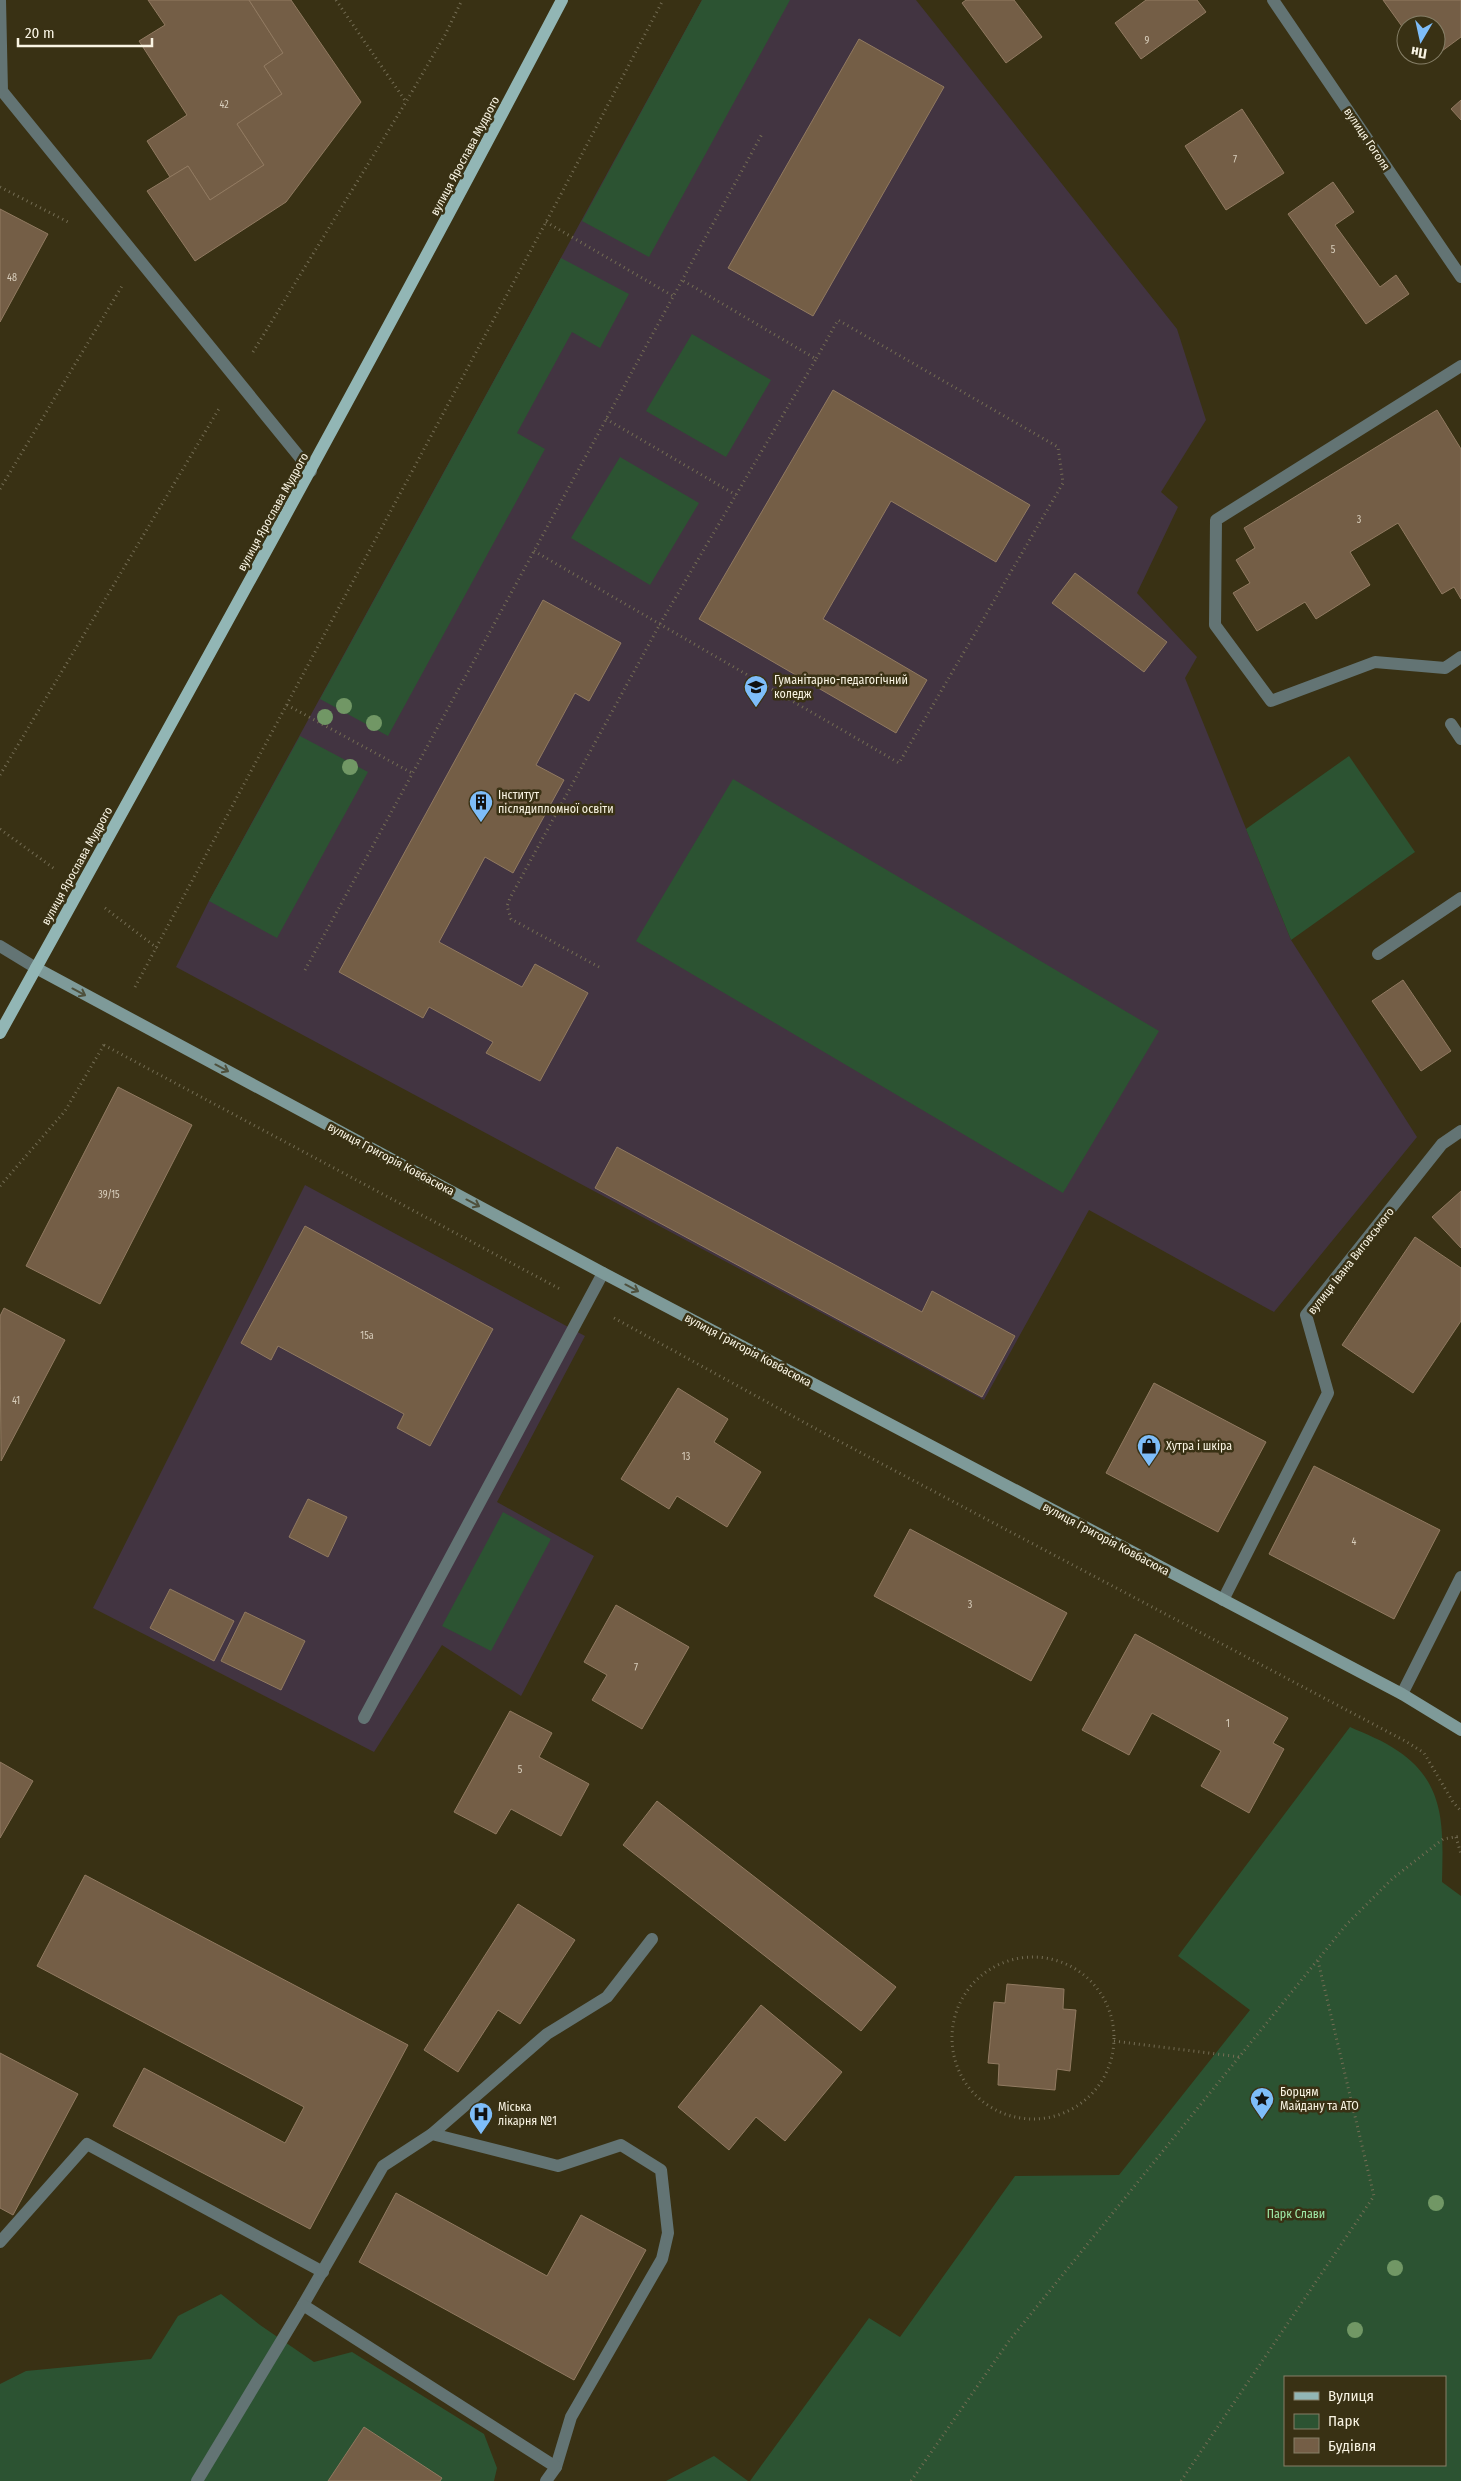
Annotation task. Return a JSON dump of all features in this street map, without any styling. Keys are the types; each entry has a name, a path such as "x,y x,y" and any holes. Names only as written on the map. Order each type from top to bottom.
{"main road":[{"name":"вулиця Ярослава Мудрого","path":"0,1033 311,471 454,207 562,0"}],"street":[{"path":"0,0 1,92 311,471"},
{"name":"вулиця Гоголя","path":"1273,0 1461,277"},
{"path":"1461,366 1216,520 1215,625 1271,701 1375,662 1445,668 1461,657"},
{"path":"1452,724 1461,739"},
{"path":"1378,954 1461,898"},
{"path":"0,946 36,968"},
{"name":"вулиця Григорія Ковбасюка","path":"36,968 603,1273 1402,1694 1461,1730"},
{"name":"вулиця Івана Виговського","path":"1223,1600 1328,1392 1306,1315 1442,1144 1461,1131"},
{"path":"364,1718 603,1273"},
{"path":"1402,1694 1461,1578"},
{"path":"197,2481 384,2166 432,2134 546,2034 607,1997 652,1939"},
{"path":"432,2134 558,2166 621,2145 661,2170 668,2233 662,2259 571,2417 556,2466 546,2481"},
{"path":"0,2242 87,2144 322,2272"},
{"path":"303,2305 556,2466"}],"path":[{"path":"336,0 406,102"},
{"path":"0,775 237,379 406,102 445,35 462,0"},
{"path":"0,1186 65,1111 104,1045 546,222 663,0"},
{"path":"304,970 762,134"},
{"path":"546,222 673,296"},
{"path":"0,489 138,259"},
{"path":"682,280 816,358"},
{"path":"534,551 660,624 898,763 1063,483 1058,446 838,320 660,624 507,906 512,919 518,924 599,967"},
{"path":"606,419 736,495"},
{"path":"287,705 412,772"},
{"path":"104,1045 826,1434 1406,1742 1424,1753 1453,1802 1461,1811"},
{"path":"911,2481 1009,2341 1346,1925 1392,1879 1443,1839 1461,1836"},
{"path":"1456,1837 1461,1854"},
{"path":"1030,1956 1057,1960 1082,1973 1102,1993 1112,2020 1114,2041 1106,2074 1091,2095 1070,2111 1046,2119 1020,2118 995,2110 974,2095 960,2074 952,2049 952,2024 961,1999 978,1977 1002,1962 1030,1956"},
{"path":"1181,2481 1374,2196 1318,1961"},
{"path":"1114,2041 1240,2057"}],"shaded area":[{"name":"Гуманітарно-педагогічний коледж","path":"702,0 916,0 1177,329 1206,420 1161,492 1178,507 1137,593 1197,657 1185,678 1291,940 1417,1137 1274,1312 1089,1210 984,1400 176,967 209,901"},
{"path":"305,1185 585,1336 497,1502 594,1556 521,1696 442,1645 374,1752 93,1608"}],"green space":[{"path":"702,0 790,0 649,257 582,221"},
{"path":"561,258 629,294 600,348 572,332 517,433 545,449 388,736 320,699"},
{"path":"692,334 771,380 726,457 646,411"},
{"path":"620,457 699,503 650,585 571,538"},
{"path":"300,736 368,772 277,938 209,901"},
{"path":"1349,756 1415,852 1291,940 1246,829"},
{"path":"733,779 1159,1031 1063,1193 636,941"},
{"path":"503,1512 551,1539 491,1651 442,1626"},
{"name":"Парк Слави","path":"1350,1727 1398,1751 1414,1764 1426,1778 1434,1793 1439,1809 1442,1844 1442,1882 1461,1896 1461,2481 750,2481 869,2318 900,2337 1015,2176 1119,2175 1250,2010 1178,1956"},
{"path":"221,2294 260,2325 314,2362 352,2352 484,2434 497,2468 494,2481 440,2481 441,2478 364,2427 328,2481 0,2481 0,2384 26,2371 151,2359 178,2316"},
{"path":"714,2456 748,2481 666,2481"}],"building":[{"path":"148,0 249,0 283,53 264,66 282,94 237,124 264,165 210,200 188,166 170,177 147,141 187,115 139,41 165,25"},
{"path":"249,0 291,0 361,102 286,202 195,261 147,191 188,166 210,200 264,165 237,124 282,94 264,66 283,53"},
{"path":"966,0 1014,0 1042,37 1006,63 962,3"},
{"path":"1146,0 1197,0 1206,12 1141,59 1115,23"},
{"path":"1383,0 1461,0 1461,37 1446,48 1446,15 1396,15 1396,18"},
{"path":"859,39 944,87 813,316 728,268"},
{"path":"1461,100 1461,120 1451,109"},
{"path":"1242,109 1284,173 1226,210 1185,146"},
{"path":"1333,182 1354,212 1335,225 1380,287 1396,275 1409,294 1366,324 1288,214"},
{"path":"0,209 48,234 0,322"},
{"path":"833,390 1030,505 996,562 891,501 823,619 927,680 896,733 699,619"},
{"path":"1437,410 1461,449 1461,599 1454,587 1442,594 1398,523 1350,552 1370,585 1316,619 1305,602 1257,631 1233,593 1250,583 1236,560 1255,548 1244,528"},
{"path":"1075,573 1167,642 1144,672 1052,603"},
{"name":"Інститут післядипломної освіти","path":"543,600 621,643 589,701 575,693 536,765 564,780 513,873 485,857 439,942 522,987 535,964 588,993 540,1081 486,1053 493,1042 429,1007 423,1018 339,972"},
{"path":"1403,980 1451,1051 1421,1071 1372,1001"},
{"path":"118,1087 192,1125 100,1304 26,1266"},
{"path":"617,1147 922,1312 932,1291 1015,1336 982,1397 595,1188"},
{"path":"1461,1191 1461,1248 1432,1217"},
{"path":"305,1226 493,1329 430,1446 397,1428 404,1414 278,1346 271,1360 241,1343"},
{"path":"1415,1237 1461,1268 1461,1321 1413,1393 1342,1345"},
{"path":"4,1308 65,1340 1,1461 0,1316"},
{"path":"1154,1383 1266,1442 1218,1532 1106,1473"},
{"path":"678,1388 728,1419 714,1442 761,1472 727,1527 677,1496 669,1509 621,1479"},
{"path":"1314,1466 1440,1530 1394,1619 1269,1554"},
{"path":"308,1499 347,1517 328,1557 289,1537"},
{"path":"910,1529 1067,1613 1031,1681 874,1596"},
{"path":"170,1589 234,1621 214,1661 150,1628"},
{"path":"616,1605 689,1647 642,1729 592,1700 607,1675 584,1662"},
{"path":"245,1612 305,1641 281,1690 221,1661"},
{"path":"1135,1634 1288,1718 1273,1743 1284,1749 1249,1813 1201,1786 1221,1751 1152,1713 1129,1755 1082,1730"},
{"path":"510,1711 552,1733 539,1757 589,1784 561,1836 511,1809 496,1834 454,1812"},
{"path":"0,1762 33,1781 0,1838"},
{"path":"657,1801 896,1987 861,2031 623,1845"},
{"path":"85,1875 408,2045 310,2229 113,2126 144,2068 285,2143 304,2107 37,1966"},
{"path":"518,1904 575,1940 520,2024 498,2010 458,2072 424,2050"},
{"path":"1007,1984 1064,1989 1063,2009 1076,2010 1070,2071 1057,2069 1055,2090 998,2085 999,2064 988,2063 994,2002 1005,2003"},
{"path":"761,2005 842,2072 785,2141 756,2117 729,2150 678,2107"},
{"path":"0,2053 78,2094 13,2215 0,2208"},
{"path":"396,2193 547,2276 581,2215 646,2250 574,2380 359,2262"},
{"path":"364,2427 442,2478 440,2481 328,2481"}],"place":[{"name":"Гуманітарно-педагогічний коледж","path":"756,708"},
{"name":"Інститут післядипломної освіти","path":"481,823"},
{"name":"Хутра і шкіра","path":"1149,1467"},
{"name":"Борцям Майдану та АТО","path":"1262,2120"},
{"name":"Міська лікарня №1","path":"481,2135"}]}
